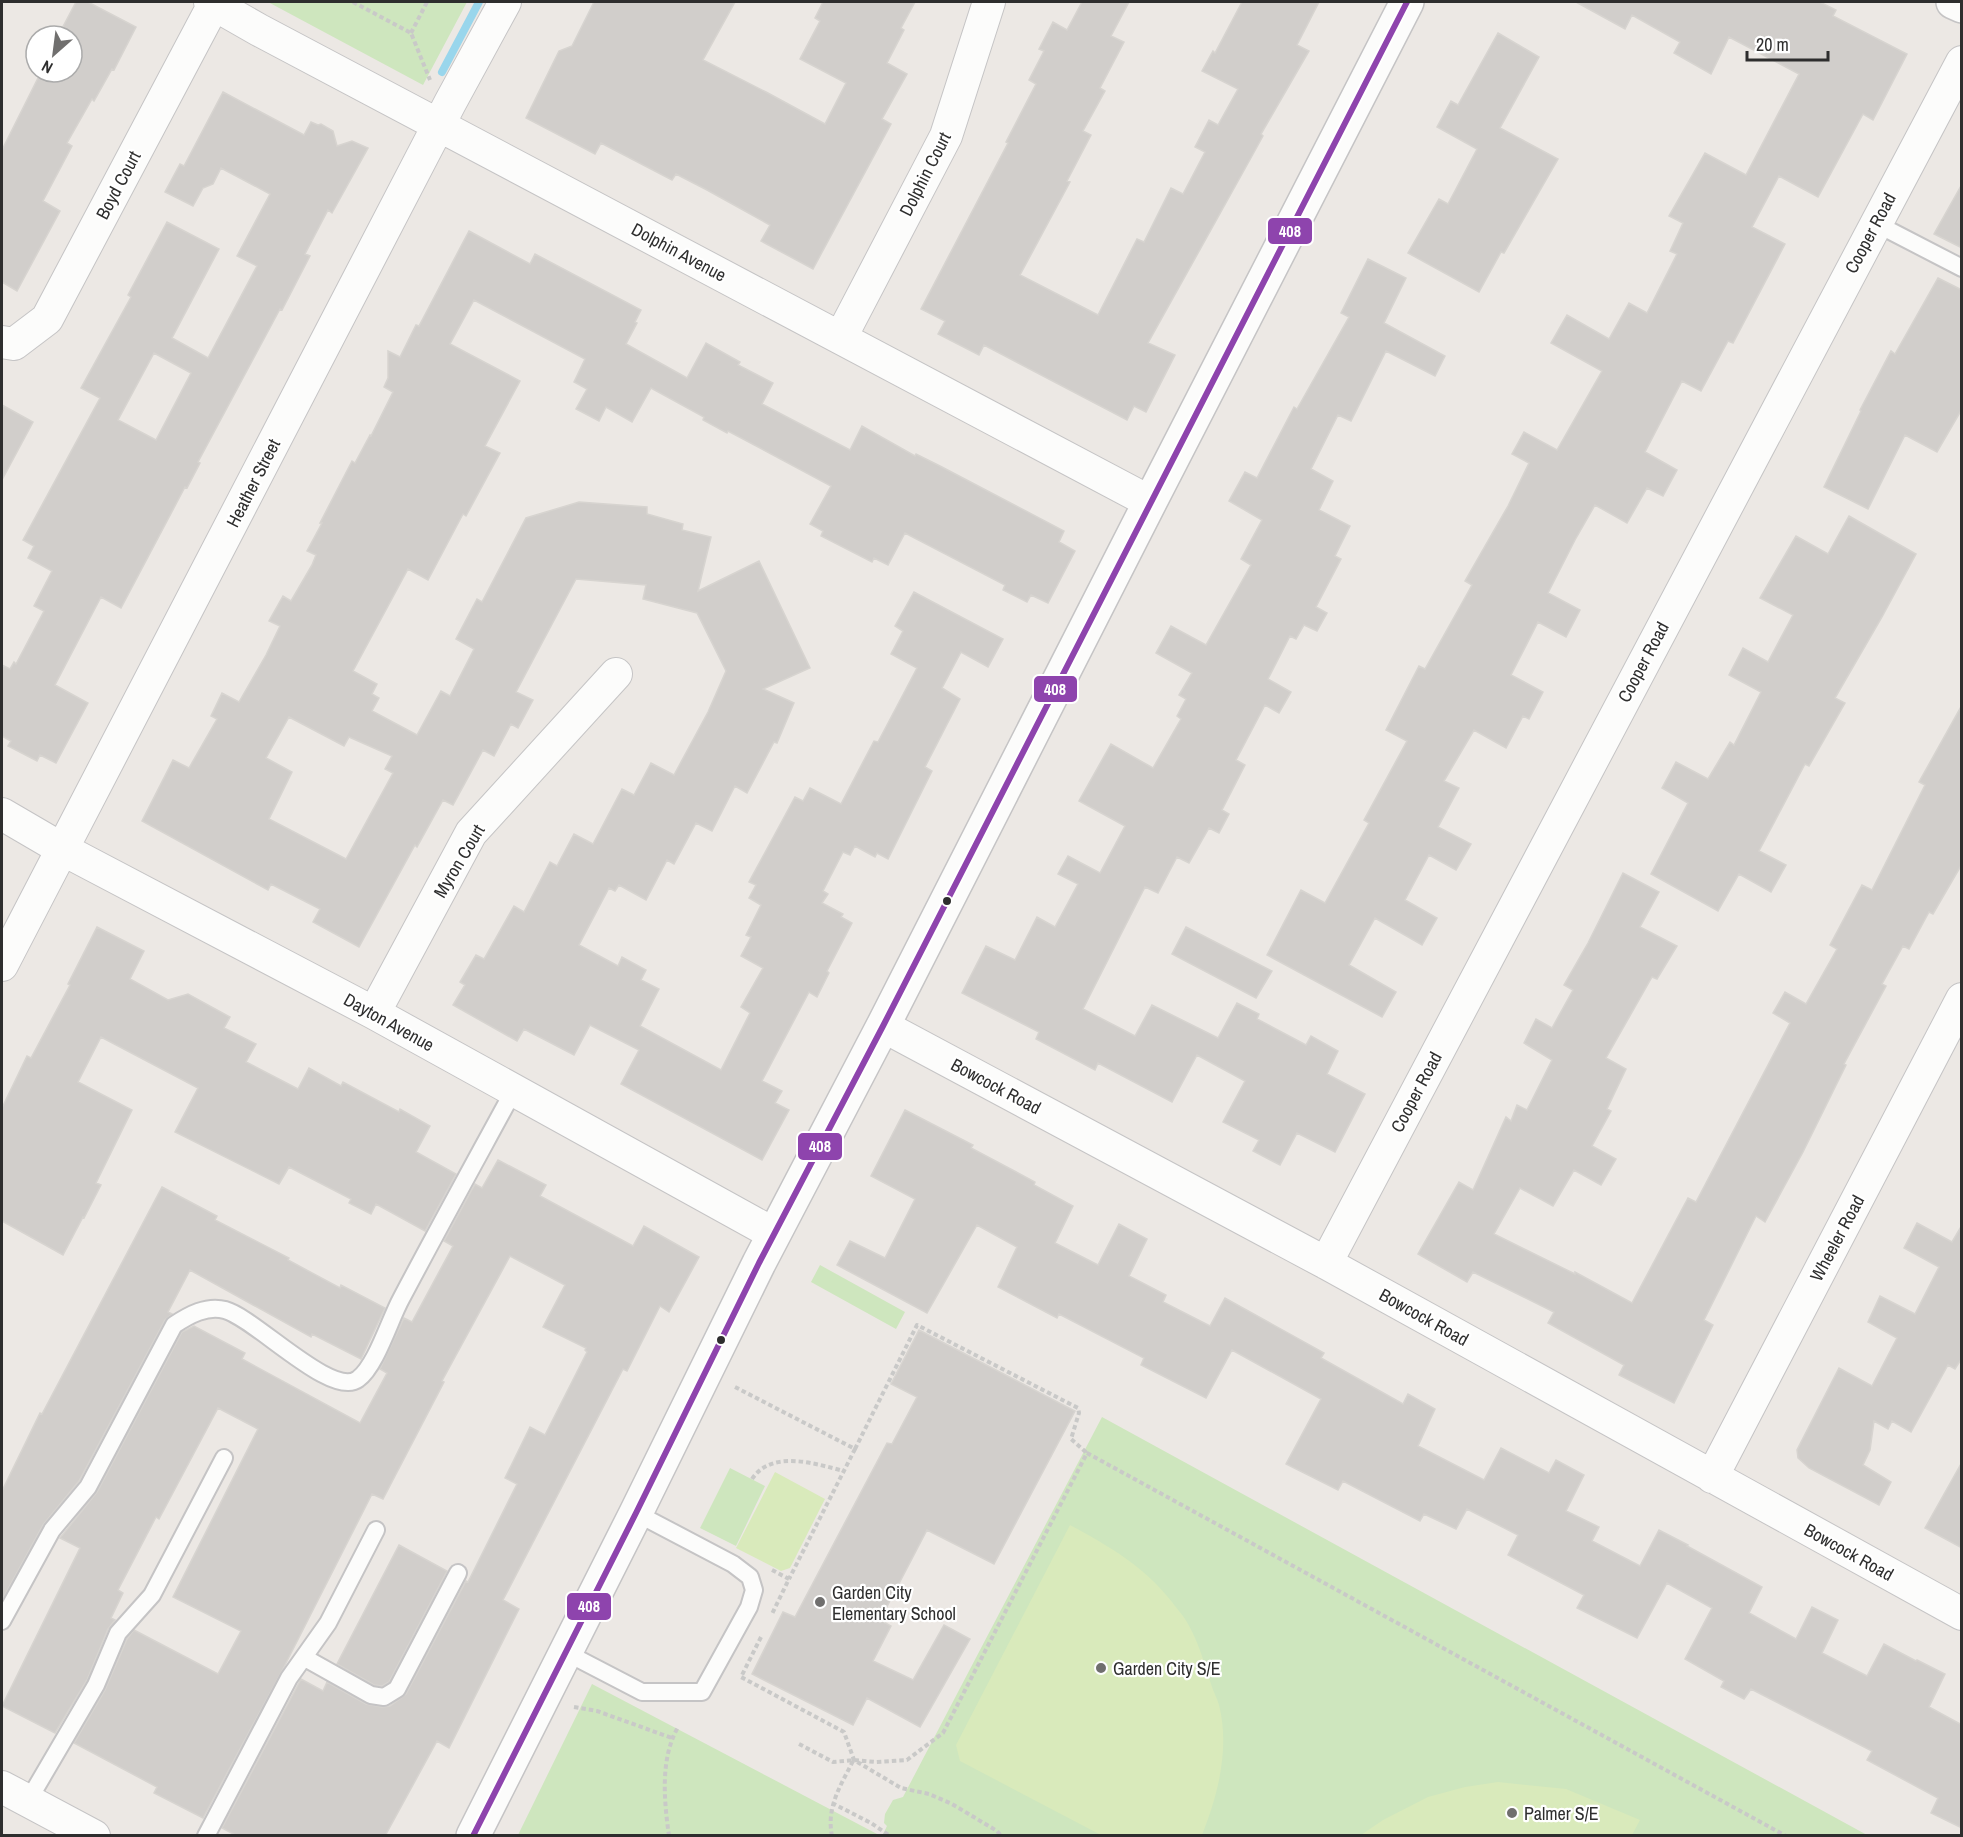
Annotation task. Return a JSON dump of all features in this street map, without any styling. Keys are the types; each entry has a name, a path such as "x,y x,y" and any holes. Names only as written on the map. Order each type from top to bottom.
{"street":[{"name":"Heather Street","path":"2,965 505,2"},
{"name":"Dolphin Court","path":"841,337 946,136 988,2"},
{"path":"473,1836 774,1234 883,1026 1407,2"},
{"path":"1953,2 1962,6"},
{"name":"Dolphin Avenue","path":"212,3 1150,502"},
{"name":"Boyd Court","path":"2,342 14,344 47,319 212,3"},
{"name":"Cooper Road","path":"1326,1263 1962,62"},
{"name":"Myron Court","path":"375,1013 471,833 616,674"},
{"name":"Dayton Avenue","path":"2,814 63,849 375,1013 774,1234"},
{"name":"Wheeler Road","path":"1712,1477 1962,999"},
{"name":"Bowcock Road","path":"883,1026 1326,1263 1962,1614"},
{"path":"15,1794 94,1836"}],"lane":[{"path":"1875,223 1962,268"},
{"path":"2,1621 52,1530 88,1487 174,1324 190,1314 207,1310 225,1310 242,1318 334,1381 347,1384 358,1380 377,1353 400,1302 514,1090"},
{"path":"15,1794 96,1684 118,1633 153,1595 224,1458"},
{"path":"565,1653 642,1692 702,1692 749,1607 754,1590 750,1576 733,1564 636,1513"},
{"path":"206,1836 289,1678 328,1623 376,1530"},
{"path":"304,1658 370,1695 384,1697 397,1689 458,1573"}],"path":[{"path":"353,2 411,33 433,86"},
{"path":"411,33 427,2"},
{"path":"770,1618 917,1325 1078,1408 1079,1413 1071,1439 1087,1453 1786,1836"},
{"path":"735,1387 855,1449"},
{"path":"799,1744 833,1762 907,1760 943,1733 1087,1453"},
{"path":"752,1479 766,1467 788,1460 844,1471"},
{"path":"769,1569 789,1579"},
{"path":"765,1628 741,1677 844,1732 854,1760 901,1788 929,1794 952,1804 997,1831 1001,1836"},
{"path":"574,1707 597,1711 672,1738"},
{"path":"669,1836 665,1769 672,1738 678,1727"},
{"path":"832,1836 830,1827 832,1803 854,1760"},
{"path":"832,1803 871,1822 890,1836"}],"green space":[{"path":"268,2 467,2 423,85"},
{"path":"820,1265 905,1312 896,1329 811,1282"},
{"path":"1102,1417 1867,1835 882,1836 887,1826 884,1823 885,1814 893,1800 903,1797"},
{"path":"730,1468 765,1486 736,1546 700,1528"},
{"path":"775,1472 825,1499 790,1568 781,1571 736,1548"},
{"name":"Garden City S/E","path":"1070,1525 1138,1567 1161,1589 1182,1615 1195,1638 1219,1705 1223,1738 1221,1771 1202,1835 1101,1835 960,1761 956,1745"},
{"path":"592,1684 879,1835 518,1835"},
{"name":"Palmer S/E","path":"1498,1782 1566,1789 1640,1820 1632,1835 1361,1835 1383,1820 1428,1797 1465,1787"}],"building":[{"path":"76,2 88,2 136,27 114,70 112,69 94,101 92,99 67,143 72,146 43,201 60,211 17,291 2,282 2,150 35,84 84,84 84,24 64,24"},
{"path":"594,2 735,2 703,60 825,124 846,83 800,59 820,21 815,18 823,2 915,2 901,28 904,30 887,63 907,74 882,119 891,124 813,269 761,241 770,225 707,190 676,174 672,180 601,143 595,154 526,118 559,51 572,46"},
{"path":"1082,2 1129,2 1111,36 1124,42 1100,88 1105,91 1083,131 1091,135 1067,181 1070,182 1020,275 1098,315 1137,239 1144,242 1171,188 1183,194 1205,152 1195,147 1209,120 1218,125 1238,89 1202,71 1213,51 1215,53 1242,2 1319,2 1297,45 1309,51 1261,134 1263,136 1148,343 1175,355 1146,412 1134,406 1127,420 984,345 979,355 938,334 945,321 921,309 1008,143 1006,142 1036,84 1029,80 1044,51 1039,49 1053,22 1067,30"},
{"path":"1576,2 1820,2 1836,10 1833,16 1907,54 1873,120 1863,114 1818,197 1779,176 1752,227 1785,244 1733,343 1728,341 1701,391 1682,381 1645,452 1677,470 1663,496 1647,488 1627,523 1595,505 1575,540 1548,593 1580,610 1566,637 1538,622 1511,675 1543,692 1529,719 1523,716 1506,748 1474,730 1444,781 1459,788 1438,827 1471,844 1456,870 1429,855 1405,900 1437,918 1422,945 1375,918 1349,965 1396,992 1382,1017 1267,955 1301,890 1325,903 1369,823 1364,820 1407,741 1386,730 1419,666 1425,669 1472,585 1465,581 1508,506 1529,463 1512,454 1524,432 1557,450 1602,371 1551,343 1567,315 1609,339 1629,303 1647,313 1677,254 1670,251 1683,223 1669,216 1705,153 1746,175 1799,74 1729,37 1711,74 1674,53 1680,42 1632,15 1625,29"},
{"path":"1498,33 1539,57 1500,128 1558,159 1479,292 1408,253 1439,199 1448,204 1477,149 1437,127 1451,101 1458,105"},
{"path":"223,92 304,135 311,122 321,124 333,131 337,146 352,141 368,148 332,213 328,210 305,254 310,256 282,310 280,309 198,462 200,463 187,488 185,487 121,608 101,597 55,685 88,703 56,763 40,755 37,761 8,746 11,741 2,736 2,665 10,669 14,662 16,664 44,611 34,606 52,571 28,558 34,546 23,540 100,398 81,388 131,297 128,295 167,222 219,249 172,338 208,358 257,266 237,256 270,194 221,168 213,184 203,188 193,206 165,192 180,164 184,166","holes":["154,353 191,373 156,440 118,420"]},
{"path":"1962,184 1962,248 1934,234"},
{"path":"469,231 530,264 535,254 641,310 626,344 687,378 706,343 740,362 738,365 773,383 762,404 850,450 862,426 915,456 916,454 940,466 1064,531 1059,542 1075,551 1048,603 1031,595 1027,602 1003,590 1005,585 905,533 888,565 874,558 872,562 821,536 823,531 810,524 831,486 703,420 704,417 651,388 632,422 606,407 599,421 576,409 587,389 574,382 585,359 474,300 450,344 520,381 485,446 500,453 466,516 463,514 428,580 408,569 353,671 377,684 372,694 379,698 372,711 417,735 441,691 450,696 474,649 456,639 477,599 482,602 526,518 579,502 647,507 647,514 683,524 682,530 711,537 698,591 759,561 810,668 763,689 794,703 777,743 774,742 747,793 735,786 712,831 696,823 674,864 667,860 646,900 619,885 615,891 609,888 579,945 618,966 622,957 646,970 641,980 659,989 640,1026 721,1070 750,1013 741,1007 763,968 741,956 751,937 746,935 761,905 749,898 756,885 749,882 795,797 803,801 810,788 841,804 874,741 878,742 917,668 891,654 903,631 895,626 914,592 1003,639 988,667 961,652 942,688 960,699 925,767 932,771 888,859 877,853 875,857 855,846 850,855 843,852 823,891 828,894 822,903 843,914 841,917 852,923 827,971 829,973 817,997 809,992 762,1081 782,1091 775,1103 789,1110 762,1160 621,1084 639,1050 590,1025 574,1055 524,1029 517,1041 453,1005 465,985 460,982 476,955 484,959 514,906 524,912 550,862 557,866 574,834 593,844 622,789 634,795 651,763 674,775 708,712 726,671 697,613 643,599 646,585 576,579 516,692 533,700 518,728 511,724 494,756 483,750 453,805 443,800 417,847 415,845 359,947 313,922 320,909 271,884 268,890 142,821 173,760 189,768 217,719 211,716 222,693 239,702 266,655 280,626 269,621 283,596 291,601 312,565 316,555 307,551 322,523 320,523 352,461 355,463 393,392 384,387 388,378 388,351 400,357 416,325 419,326","holes":["289,717 344,746 349,737 392,756 385,769 393,773 346,859 269,819 292,772 266,758"]},
{"path":"1368,259 1406,278 1384,323 1445,356 1435,376 1386,351 1351,421 1338,415 1311,469 1333,481 1319,510 1350,526 1335,556 1341,559 1316,607 1327,613 1317,631 1304,625 1296,639 1290,636 1268,679 1291,692 1279,713 1265,705 1236,760 1245,765 1222,810 1229,814 1219,833 1209,828 1189,863 1177,857 1158,893 1145,887 1083,1009 1135,1036 1152,1005 1218,1038 1237,1003 1259,1014 1257,1019 1306,1045 1311,1036 1338,1051 1327,1074 1365,1094 1335,1152 1297,1133 1280,1165 1253,1151 1259,1140 1223,1122 1245,1081 1197,1055 1172,1102 1098,1063 1095,1070 1036,1039 1039,1032 962,993 986,946 1015,960 1037,917 1055,927 1078,884 1058,874 1068,856 1100,873 1125,826 1079,801 1111,744 1153,768 1181,719 1177,716 1186,699 1179,695 1192,673 1156,653 1171,626 1206,645 1251,565 1241,559 1262,520 1229,501 1245,472 1257,478 1294,407 1297,409 1349,317 1341,313"},
{"path":"1938,278 1962,290 1962,409 1937,452 1905,435 1868,509 1824,487 1891,351 1895,354"},
{"path":"2,405 33,422 2,480"},
{"path":"1849,516 1916,554 1835,698 1845,703 1809,766 1805,764 1759,851 1786,865 1771,892 1739,874 1718,911 1651,874 1688,803 1662,788 1676,762 1708,779 1730,742 1734,745 1761,692 1729,675 1743,648 1768,662 1793,615 1760,598 1796,536 1828,554"},
{"path":"1962,705 1962,864 1933,914 1929,912 1909,949 1903,946 1882,984 1886,986 1844,1064 1846,1065 1803,1152 1765,1222 1756,1216 1704,1320 1713,1325 1674,1403 1619,1375 1624,1365 1548,1323 1554,1312 1473,1272 1467,1282 1418,1254 1459,1182 1473,1190 1506,1117 1511,1121 1517,1105 1527,1110 1552,1060 1524,1043 1536,1019 1552,1028 1573,990 1564,985 1623,873 1659,892 1640,927 1677,946 1657,979 1652,977 1606,1058 1626,1069 1607,1109 1611,1111 1592,1146 1616,1159 1601,1185 1574,1170 1553,1206 1520,1188 1494,1234 1575,1274 1575,1272 1632,1303 1688,1198 1696,1202 1790,1023 1773,1013 1785,992 1806,1004 1837,949 1830,945 1862,885 1872,890 1925,785 1919,782"},
{"path":"97,927 144,951 130,979 168,1000 188,994 230,1017 224,1028 256,1044 246,1062 298,1089 309,1068 341,1086 343,1082 430,1126 416,1152 456,1174 425,1231 376,1204 371,1214 349,1203 351,1199 289,1167 279,1184 175,1132 198,1088 101,1037 78,1082 132,1110 96,1183 101,1185 84,1218 63,1255 2,1221 2,1108 27,1056 31,1058 70,985 68,984"},
{"path":"1186,927 1272,971 1256,998 1172,954"},
{"path":"905,1110 973,1145 971,1148 1035,1182 1034,1185 1073,1206 1055,1243 1098,1265 1119,1224 1147,1239 1129,1276 1166,1295 1163,1302 1210,1326 1225,1298 1324,1353 1321,1358 1403,1404 1408,1394 1435,1409 1418,1446 1484,1480 1501,1448 1549,1473 1556,1460 1584,1475 1566,1511 1599,1527 1592,1541 1640,1566 1659,1530 1762,1587 1749,1613 1796,1639 1812,1607 1838,1620 1822,1653 1867,1676 1884,1644 1945,1674 1929,1707 1962,1725 1962,1828 1931,1813 1938,1798 1867,1760 1872,1751 1751,1689 1744,1699 1721,1687 1724,1681 1685,1659 1712,1608 1667,1583 1637,1638 1577,1608 1584,1595 1508,1555 1518,1535 1467,1509 1456,1529 1424,1514 1420,1521 1343,1481 1338,1490 1286,1464 1321,1399 1232,1350 1206,1398 1141,1365 1144,1358 1059,1314 1057,1318 998,1287 1017,1247 977,1225 927,1313 837,1265 850,1241 885,1258 915,1199 871,1176"},
{"path":"498,1160 546,1185 540,1196 633,1246 644,1226 699,1257 669,1312 660,1306 627,1371 623,1369 503,1600 519,1609 449,1748 437,1741 385,1836 237,1836 222,1828 301,1679 323,1691 327,1682 366,1704 382,1707 390,1706 406,1694 466,1581 468,1582 517,1484 505,1478 530,1427 545,1435 587,1352 586,1348 543,1327 565,1285 510,1256 442,1381 444,1382 383,1499 372,1494 284,1667 203,1818 154,1793 157,1787 74,1743 105,1690 127,1639 134,1630 218,1674 241,1631 173,1597 258,1429 218,1408 159,1519 156,1517 118,1590 123,1593 111,1618 115,1620 108,1629 87,1680 55,1733 2,1706 80,1548 60,1538 97,1492 182,1332 194,1326 245,1353 242,1359 360,1423 387,1373 380,1369 404,1318 412,1322 453,1246 444,1241 475,1184 482,1188"},
{"path":"162,1187 217,1216 215,1220 289,1258 288,1260 340,1288 341,1285 385,1308 361,1359 312,1334 311,1337 190,1270 168,1312 172,1314 165,1320 79,1481 43,1525 2,1600 2,1491 40,1413 42,1414"},
{"path":"1917,1223 1952,1242 1962,1225 1962,1358 1955,1369 1948,1365 1911,1432 1892,1421 1888,1429 1874,1421 1870,1450 1863,1465 1891,1482 1879,1505 1809,1468 1798,1458 1797,1450 1839,1368 1872,1386 1897,1338 1868,1322 1880,1296 1915,1314 1939,1267 1904,1248"},
{"path":"919,1330 1075,1411 994,1564 927,1530 880,1620 891,1626 873,1661 913,1680 944,1625 970,1639 920,1727 867,1698 853,1725 752,1674 783,1612 795,1617 887,1443 892,1444 917,1397 891,1384"},
{"path":"1962,1462 1962,1548 1925,1528"},
{"path":"399,1545 447,1571 389,1682 382,1686 374,1685 337,1664"}],"waterway":[{"path":"442,72 479,2"}],"transit line":[{"name":"408","path":"473,1836 759,1263 883,1026 1407,2"}],"place":[{"name":"Garden City Elementary School","path":"820,1602"},
{"name":"Garden City S/E","path":"1101,1668"},
{"name":"Palmer S/E","path":"1512,1813"}]}
